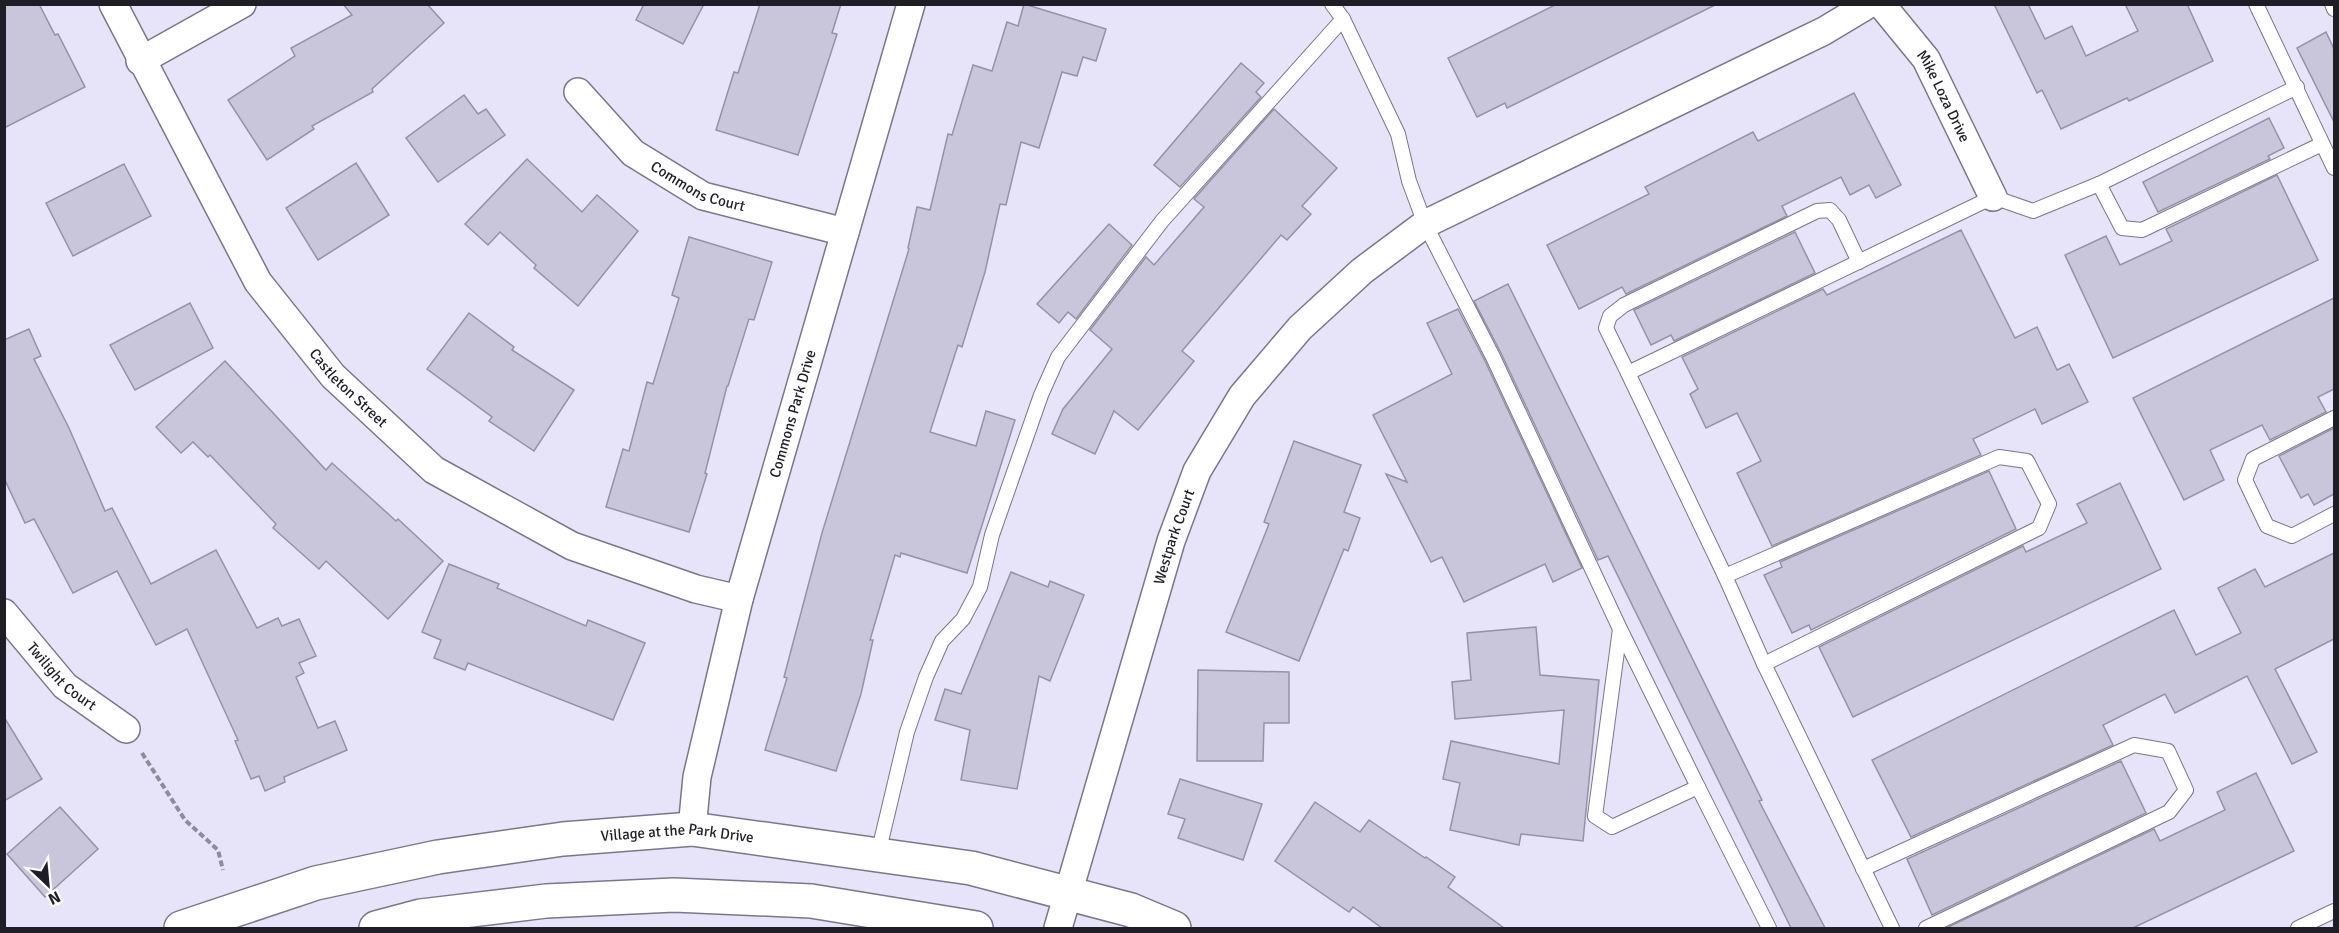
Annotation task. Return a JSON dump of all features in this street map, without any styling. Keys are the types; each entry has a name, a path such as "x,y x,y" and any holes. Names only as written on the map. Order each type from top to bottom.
{"street":[{"name":"Castleton Street","path":"112,4 258,282 333,376 434,470 572,546 696,589 739,599"},
{"path":"141,61 242,4"},
{"name":"Commons Park Drive","path":"693,829 697,777 739,599 911,4"},
{"name":"Westpark Court","path":"1058,928 1171,541 1197,471 1242,396 1300,328 1362,271 1425,224 1824,31 1869,4"},
{"name":"Mike Loza Drive","path":"1881,4 1926,59 1994,197"},
{"name":"Commons Court","path":"578,92 633,153 703,196 845,232"},
{"name":"Twilight Court","path":"4,613 64,686 126,729"},
{"name":"Village at the Park Drive","path":"181,928 316,883 438,857 563,839 693,829 971,868 1131,910 1174,928"},
{"path":"376,928 421,916 546,901 674,895 811,901 976,928"}],"lane":[{"path":"1332,4 1343,19 1398,134 1409,180 1425,224 1493,357 1620,629 1768,928"},
{"path":"2256,4 2334,168"},
{"path":"2332,4 2334,9"},
{"path":"878,854 907,732 926,677 942,641 963,619 980,587 992,535 1041,395 1058,357 1162,220 1343,19"},
{"path":"1628,373 1994,197 2033,211 2099,184 2296,87"},
{"path":"2099,184 2122,228 2142,230 2322,144"},
{"path":"1859,262 1839,220 1830,210 1817,211 1624,305 1610,316 1606,328 1725,576 1764,664 1892,928"},
{"path":"2334,418 2253,459 2245,480 2267,526 2292,536 2334,514"},
{"path":"1725,576 1998,457 2026,461 2049,504 2040,528 1764,664"},
{"path":"1620,629 1595,816 1612,827 1698,787"},
{"path":"1863,869 2134,744 2168,751 2186,790 2169,812 1926,928"},
{"path":"2298,928 2334,911"}],"path":[{"path":"126,729 185,820 218,850 223,870"}],"building":[{"path":"4,4 39,4 55,35 58,34 85,87 4,128"},
{"path":"343,4 427,4 444,23 372,89 373,92 312,126 314,129 267,160 228,100 295,56 291,48 352,15"},
{"path":"644,4 704,4 683,44 636,20"},
{"path":"760,4 841,4 832,33 837,34 798,155 716,130 734,72 738,73"},
{"path":"1024,4 1106,29 1096,61 1083,57 1077,76 1062,72 1039,148 1021,142 1006,205 1000,204 985,272 962,347 958,345 930,432 976,446 986,411 1015,420 967,573 901,553 900,557 895,555 870,640 873,640 861,694 836,771 765,750 787,678 784,677 822,533 909,249 917,207 930,210 948,134 952,135 973,65 992,71 1007,22 1018,26"},
{"path":"1557,4 1717,4 1507,108 1505,103 1477,117 1448,58"},
{"path":"1994,4 2028,4 2045,39 2072,26 2086,56 2138,31 2125,4 2187,4 2213,61 2129,101 2127,98 2061,129 2042,90 2037,93"},
{"path":"2326,32 2334,49 2334,122 2297,48"},
{"path":"1241,63 1264,83 1256,92 1261,97 1180,187 1154,165"},
{"path":"1854,93 1901,185 1876,198 1869,185 1850,195 1841,177 1782,206 1787,216 1626,294 1622,287 1579,309 1547,245 1649,194 1645,187 1753,132 1758,141"},
{"path":"464,95 478,114 486,109 505,135 438,182 406,138"},
{"path":"1274,109 1337,168 1302,206 1311,214 1287,240 1281,235 1182,351 1194,361 1138,430 1114,411 1095,454 1052,434 1063,409 1112,349 1090,330 1146,257 1154,265 1204,207 1194,199"},
{"path":"2269,118 2284,148 2268,156 2270,159 2158,212 2143,182"},
{"path":"527,159 582,212 597,195 638,231 578,306 534,268 536,265 500,232 488,245 465,224"},
{"path":"356,163 389,215 318,260 286,208"},
{"path":"124,164 151,216 73,256 46,203"},
{"path":"2277,175 2318,260 2113,358 2065,255 2106,236 2120,265 2172,241 2166,229"},
{"path":"1109,224 1132,245 1076,319 1068,312 1059,323 1037,304"},
{"path":"1961,230 2015,338 2037,327 2057,370 2069,364 2088,402 2042,424 2035,409 1973,439 1981,455 1772,546 1737,473 1761,461 1737,413 1706,428 1690,394 1698,389 1682,357 1823,289 1827,295"},
{"path":"1795,232 1815,273 1674,341 1671,335 1651,345 1634,310"},
{"path":"689,237 772,262 754,320 749,319 727,386 705,473 707,474 689,532 606,507 623,449 629,451 647,382 653,384 679,298 672,295"},
{"path":"1508,284 1762,800 1759,801 1825,928 1791,928 1608,556 1598,560 1501,353 1474,301"},
{"path":"2334,298 2334,389 2318,397 2326,412 2270,440 2262,425 2210,450 2224,480 2184,500 2133,398"},
{"path":"190,303 213,348 135,390 110,345"},
{"path":"1458,309 1485,361 1582,568 1553,582 1545,564 1464,602 1442,557 1431,562 1386,474 1407,482 1373,415 1452,374 1427,323"},
{"path":"469,313 514,347 512,350 574,390 534,451 489,421 492,417 427,369"},
{"path":"29,329 41,356 34,359 69,428 105,511 112,508 151,584 216,550 257,628 278,618 282,626 299,619 316,656 299,663 304,673 296,677 318,728 335,721 347,750 284,777 285,782 265,791 259,776 251,779 235,741 238,740 187,629 156,645 117,571 73,593 34,519 25,523 4,478 4,340"},
{"path":"225,361 326,470 332,463 443,561 388,619 326,561 319,569 273,528 276,524 210,455 208,457 193,442 181,453 156,427"},
{"path":"2334,428 2334,494 2314,505 2308,494 2301,498 2279,456"},
{"path":"1294,441 1361,465 1344,512 1360,518 1348,551 1344,549 1299,661 1226,632 1269,524 1264,522"},
{"path":"1989,471 2016,529 1811,630 1809,625 1792,633 1764,575 1782,567 1780,562"},
{"path":"2120,483 2161,569 1853,717 1819,647 2023,546 2026,552 2087,523 2077,504"},
{"path":"2334,553 2334,639 2275,669 2317,752 2292,764 2247,676 2175,713 2165,694 2103,725 2113,745 1911,837 1872,760 2174,610 2196,655 2241,633 2218,588 2255,569 2265,587"},
{"path":"449,564 499,584 497,588 586,626 588,620 645,643 613,720 468,663 465,670 434,658 441,640 422,632"},
{"path":"1011,572 1048,587 1050,581 1084,595 1050,681 1039,676 1017,789 961,780 970,730 935,720 945,689 961,694"},
{"path":"1536,627 1540,675 1599,680 1583,841 1521,834 1519,845 1450,830 1460,783 1443,779 1451,741 1559,764 1564,710 1455,719 1452,682 1471,680 1467,633"},
{"path":"1198,670 1289,672 1289,723 1264,723 1263,761 1197,761"},
{"path":"4,717 42,779 4,801"},
{"path":"2121,761 2146,813 1932,915 1907,859"},
{"path":"2256,773 2294,851 2133,928 1946,928 2154,829 2160,841 2225,810 2217,792"},
{"path":"1180,779 1262,804 1243,860 1178,838 1185,819 1168,814"},
{"path":"1315,802 1360,832 1369,820 1426,857 1455,877 1448,887 1504,928 1382,928 1353,907 1349,912 1275,861"},
{"path":"60,807 98,849 45,897 7,854"}]}
